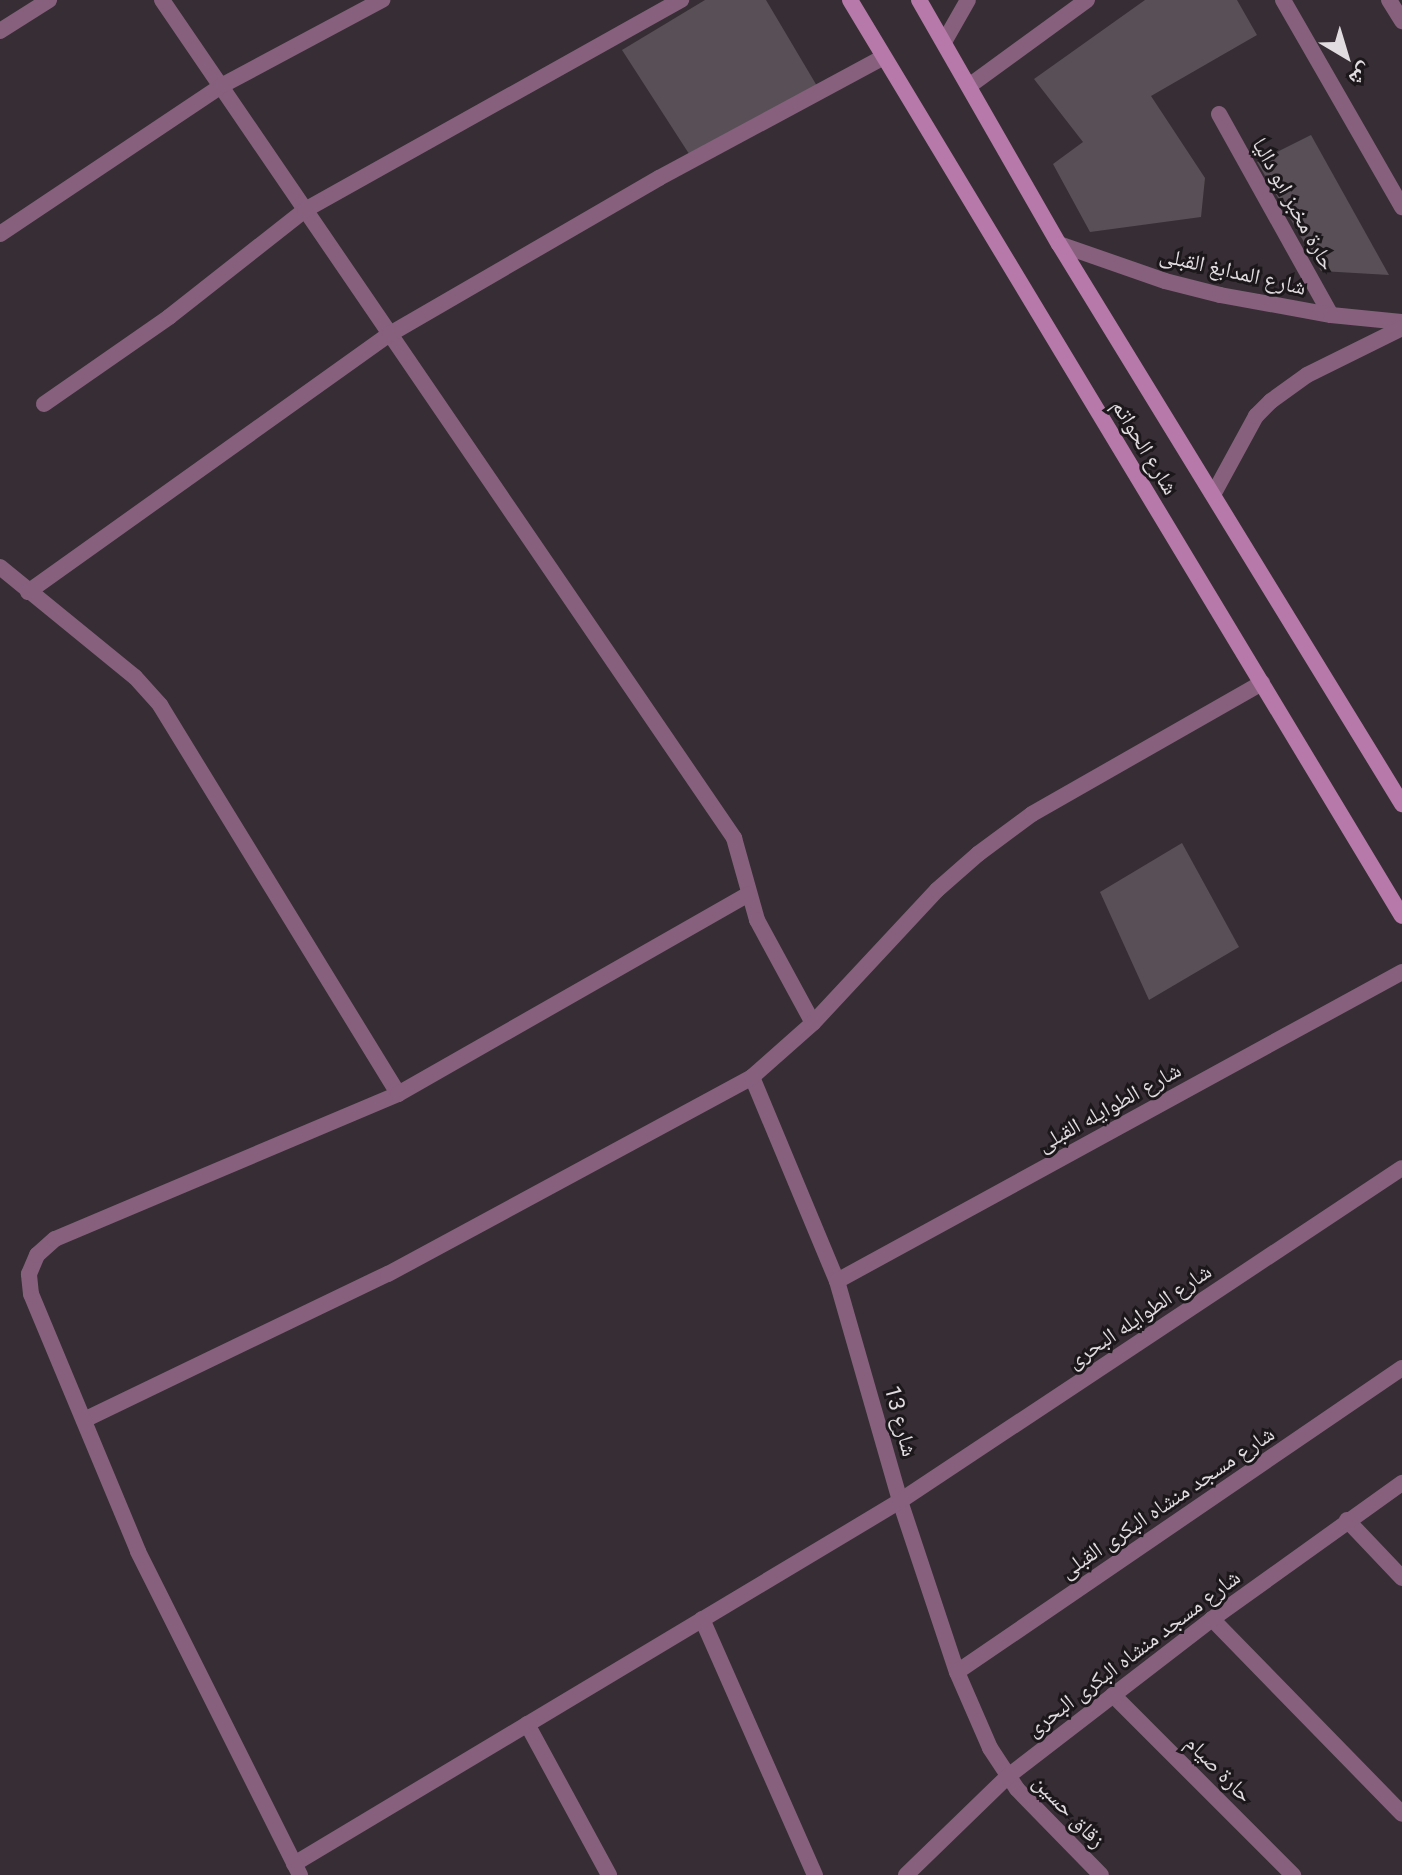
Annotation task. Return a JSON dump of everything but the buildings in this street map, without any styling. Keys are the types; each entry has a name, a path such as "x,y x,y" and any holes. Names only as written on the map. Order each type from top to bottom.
{"main road":[{"name":"شارع الحواتم","path":"850,0 1400,909"},
{"name":"شارع الحواتم","path":"919,0 1059,244 1402,804"}],"street":[{"path":"0,31 49,0"},
{"path":"162,0 734,838 757,920 813,1023"},
{"path":"0,234 221,86 382,0"},
{"path":"44,404 169,317 305,210 681,0"},
{"path":"944,42 968,0"},
{"path":"969,86 1087,0"},
{"path":"1283,0 1402,207"},
{"path":"1389,0 1402,21"},
{"path":"28,592 390,334 659,178 884,57"},
{"name":"حارة مخبز ابو داليا","path":"1219,114 1331,315"},
{"name":"شارع المدابغ القبلى","path":"1059,244 1165,281 1331,315 1402,325"},
{"name":"شارع المدابغ القبلى","path":"1214,493 1249,427 1271,401 1307,375 1402,325"},
{"path":"0,567 135,677 160,705 398,1094"},
{"path":"84,1420 388,1274 752,1077 813,1023 937,890 978,854 1032,814 1262,683"},
{"path":"297,1870 138,1551 31,1294 29,1274 37,1255 55,1239 398,1094 748,894"},
{"name":"شارع الطوايله القبلى","path":"837,1281 1402,972"},
{"name":"شارع 13","path":"752,1077 837,1281 900,1501 957,1672 990,1748 1007,1777"},
{"name":"شارع الطوايله البحرى","path":"297,1870 527,1724 900,1501 1402,1168"},
{"name":"شارع مسجد منشاه البكرى القبلى","path":"957,1672 1402,1368"},
{"name":"شارع مسجد منشاه البكرى البحرى","path":"913,1873 1007,1777 1212,1619 1402,1483"},
{"path":"1347,1520 1402,1578"},
{"path":"702,1619 815,1875"},
{"path":"1212,1619 1402,1814"},
{"name":"حارة صيام","path":"1113,1695 1293,1875"},
{"path":"527,1724 609,1875"},
{"name":"زقاق حسين","path":"1007,1777 1101,1875"}]}
